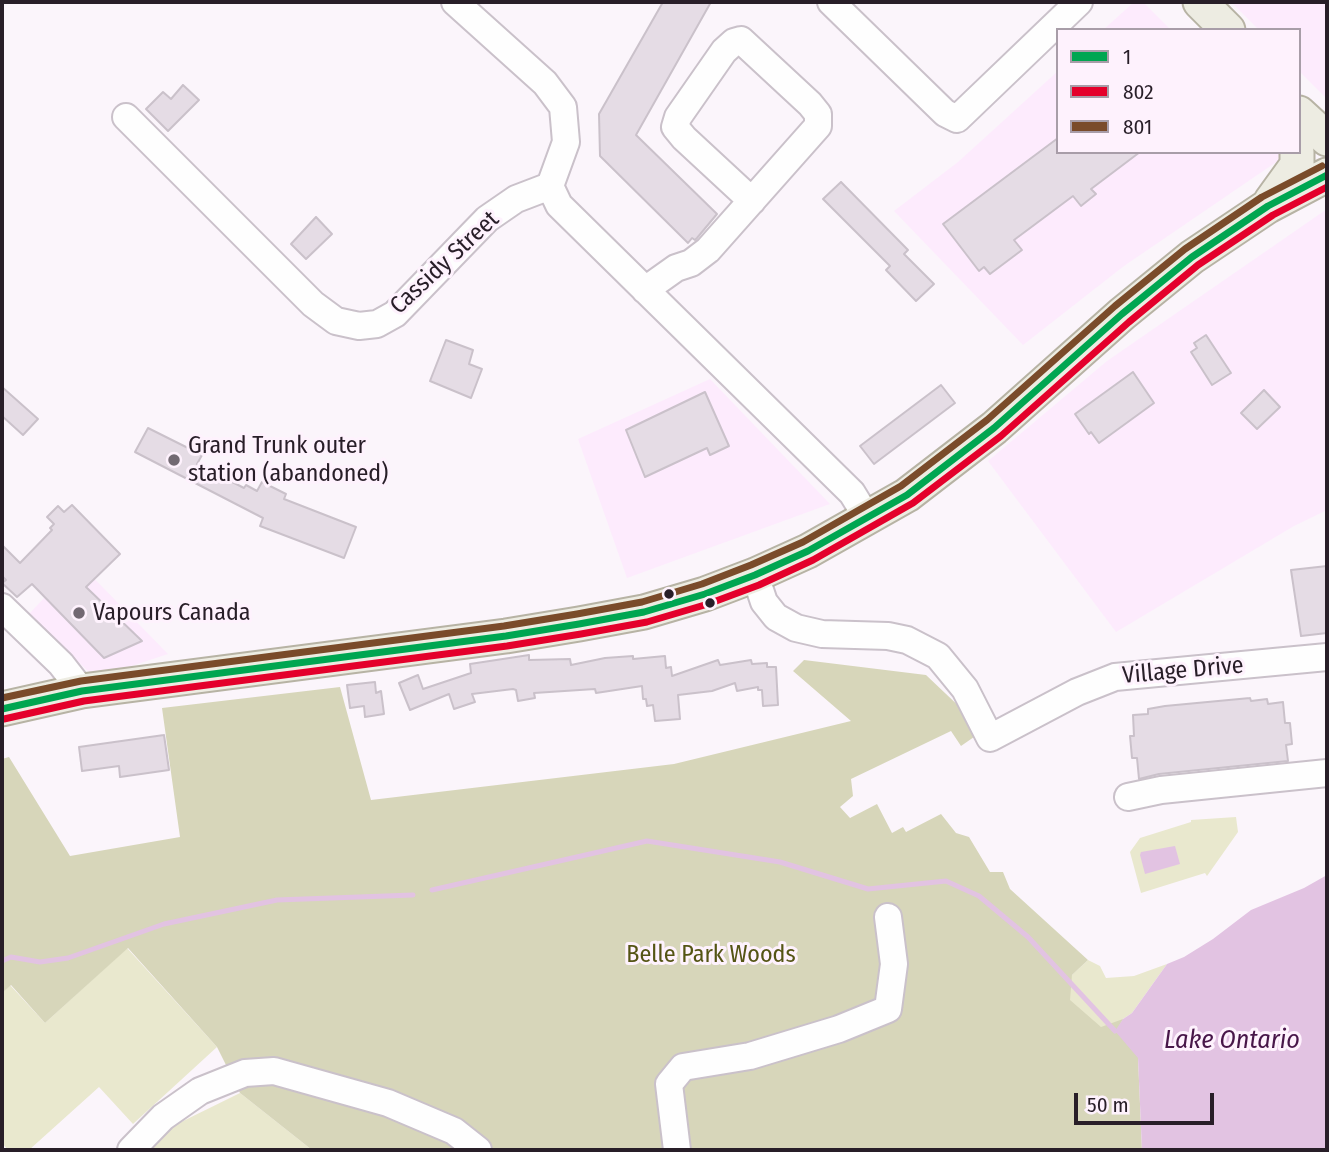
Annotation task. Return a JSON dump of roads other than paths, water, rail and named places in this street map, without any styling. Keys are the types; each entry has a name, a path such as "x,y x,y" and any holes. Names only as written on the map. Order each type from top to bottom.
{"main road":[{"path":"1180,2 1186,14 1200,28"},
{"path":"1200,2 1226,28"},
{"path":"1301,115 1327,139"},
{"path":"1268,206 1297,164 1297,154"},
{"path":"2,709 82,691 506,636 579,624 644,612 705,594 755,575 808,551 907,495 1014,411 1157,284 1234,227 1327,175"}],"street":[{"path":"455,2 545,83 563,107 566,142 550,186 559,205 852,493 868,519"},
{"path":"843,6 944,113 957,119 1066,6"},
{"path":"645,290 708,250 752,201 818,126 818,114 810,104 741,40 734,42 724,51 678,117 675,127 752,201"},
{"name":"Cassidy Street","path":"126,117 313,304 336,321 359,326 377,324 395,314 487,219 516,199 550,186"},
{"name":"Village Drive","path":"755,575 764,600 776,617 796,628 822,634 888,636 906,640 938,656 965,689 990,738 1077,692 1115,677 1327,657"},
{"path":"2,607 61,664 82,691"},
{"path":"1128,797 1161,790 1327,773"},
{"path":"677,1150 669,1084 683,1067 750,1056 839,1029 888,1009 894,964 888,917"},
{"path":"131,1150 163,1117 200,1091 246,1073 274,1071 388,1103 454,1131 478,1150"}],"water":[{"path":"1175,846 1180,864 1145,874 1141,852"},
{"name":"Lake Ontario","path":"1327,875 1327,1150 1142,1150 1138,1058 1115,1031 1123,1019 1132,1013 1167,964 1213,939 1251,910 1304,888"}],"waterway":[{"path":"432,890 647,841 780,862 868,889 946,881 979,896 1028,937 1115,1031"},
{"path":"2,961 11,957 40,962 68,958 164,924 277,900 413,895"}],"place":[{"name":"Grand Trunk outer station (abandoned)","path":"174,460"},
{"name":"Vapours Canada","path":"79,613"}],"park label":[{"name":"Belle Park Woods","path":"711,955"}]}
